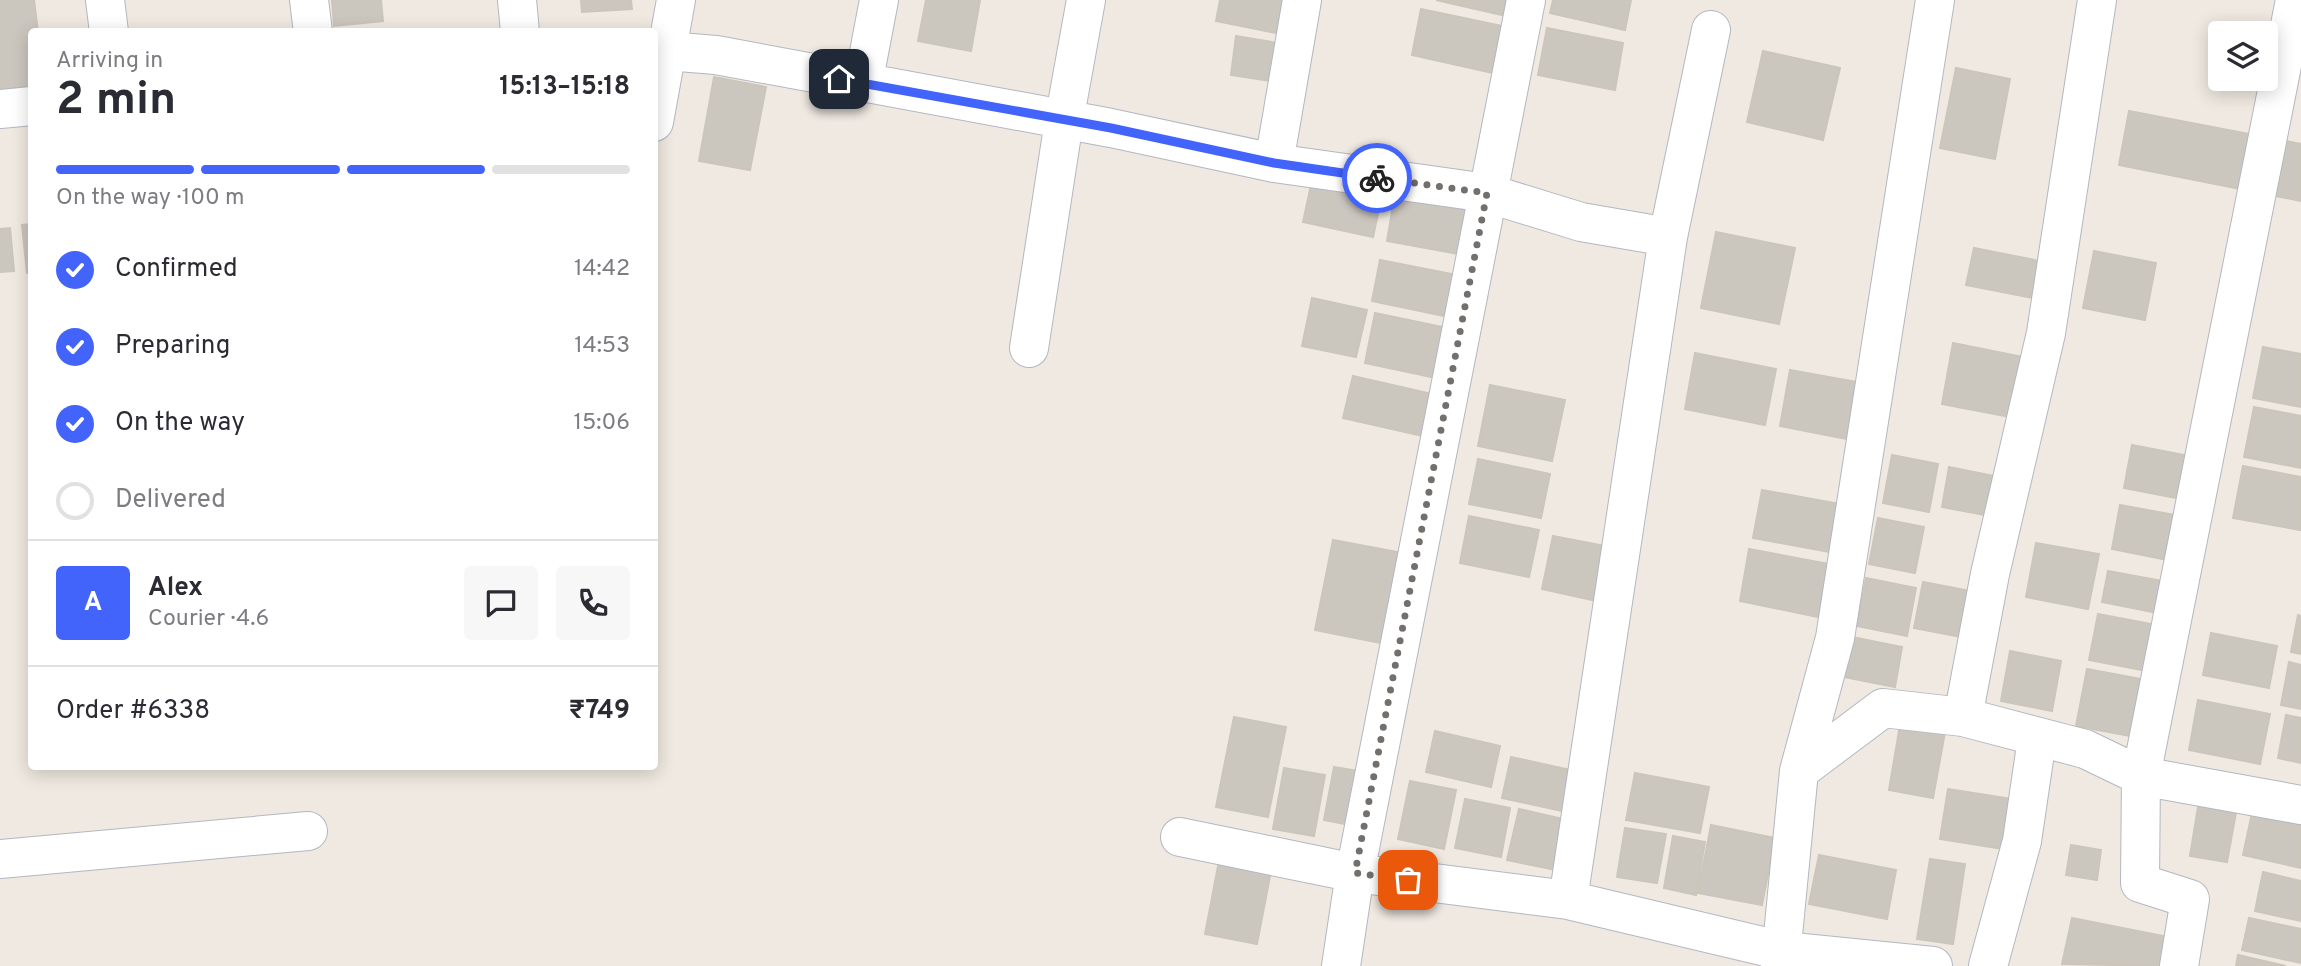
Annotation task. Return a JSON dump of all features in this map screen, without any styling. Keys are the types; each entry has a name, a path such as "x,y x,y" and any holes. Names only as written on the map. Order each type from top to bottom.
{"street":[{"path":"105,0 108,28"},
{"path":"309,0 312,28"},
{"path":"517,0 520,28"},
{"path":"658,81 661,51 676,0"},
{"path":"863,84 879,0"},
{"path":"1029,348 1064,121 1086,0"},
{"path":"1274,163 1303,0"},
{"path":"1340,966 1355,873 1526,0"},
{"path":"1782,959 1799,771 1835,638 1935,0"},
{"path":"1963,718 1990,574 2046,333 2097,0"},
{"path":"2179,966 2190,898 2140,883 2141,776 2295,0"},
{"path":"1568,900 1668,237 1711,30"},
{"path":"661,51 716,55 1111,128 1274,163 1487,193 1581,222 1668,237"},
{"path":"0,109 28,106"},
{"path":"1799,771 1883,708 1963,718 2085,750 2141,776 2301,805"},
{"path":"1988,966 2022,841 2037,739"},
{"path":"0,859 307,831"},
{"path":"1180,837 1355,873 1568,900 1782,959 1933,966"}],"building":[{"path":"0,0 34,0 38,28 28,28 28,86 0,90"},
{"path":"332,0 381,0 383,21 334,26"},
{"path":"581,0 631,0 632,9 582,12"},
{"path":"926,0 980,0 971,51 918,41"},
{"path":"1220,0 1288,0 1281,34 1216,21"},
{"path":"1436,0 1506,0 1502,15"},
{"path":"1553,0 1631,0 1625,30 1550,13"},
{"path":"1421,9 1502,26 1493,73 1412,55"},
{"path":"1547,28 1623,43 1615,90 1538,75"},
{"path":"1236,36 1283,44 1277,82 1231,75"},
{"path":"1763,51 1840,68 1823,140 1747,122"},
{"path":"1956,68 2010,79 1995,159 1940,148"},
{"path":"714,77 766,87 750,170 699,161"},
{"path":"2129,111 2301,144 2301,201 2119,165"},
{"path":"1314,171 1384,186 1373,237 1303,222"},
{"path":"1396,188 1473,201 1464,255 1387,241"},
{"path":"28,224 28,273 27,273 22,225"},
{"path":"10,228 14,271 0,272 0,229"},
{"path":"1716,232 1795,248 1779,324 1701,308"},
{"path":"1974,248 2050,263 2043,300 1966,285"},
{"path":"2094,251 2156,263 2145,320 2083,308"},
{"path":"1380,260 1457,275 1449,317 1372,301"},
{"path":"1312,298 1367,310 1356,357 1302,346"},
{"path":"1375,313 1452,329 1441,379 1365,363"},
{"path":"1953,343 2033,359 2021,419 1942,404"},
{"path":"2263,347 2301,354 2301,407 2253,398"},
{"path":"1695,353 1776,369 1765,425 1685,409"},
{"path":"1790,370 1857,382 1847,439 1780,426"},
{"path":"1353,376 1432,394 1423,436 1343,418"},
{"path":"1490,385 1565,400 1552,461 1478,446"},
{"path":"2254,407 2301,416 2301,468 2244,457"},
{"path":"2132,445 2210,460 2202,503 2124,488"},
{"path":"1892,455 1938,464 1929,512 1883,503"},
{"path":"1478,459 1550,474 1541,518 1469,504"},
{"path":"2243,466 2301,477 2300,530 2233,518"},
{"path":"1949,467 2004,478 1996,517 1942,507"},
{"path":"1762,490 1840,504 1830,552 1753,538"},
{"path":"2120,505 2197,519 2188,564 2112,549"},
{"path":"1469,516 1539,530 1529,577 1460,563"},
{"path":"1878,518 1924,527 1915,573 1869,564"},
{"path":"1553,536 1626,550 1615,605 1542,589"},
{"path":"1333,540 1403,553 1386,644 1315,630"},
{"path":"2036,543 2099,554 2088,609 2026,597"},
{"path":"1749,549 1829,564 1818,617 1740,601"},
{"path":"2108,571 2179,584 2173,616 2102,602"},
{"path":"1866,578 1916,588 1907,636 1857,626"},
{"path":"1923,582 1986,594 1977,640 1914,628"},
{"path":"2098,614 2167,627 2158,673 2089,660"},
{"path":"2298,615 2301,616 2301,654 2291,652"},
{"path":"2211,633 2277,646 2269,688 2203,675"},
{"path":"1852,637 1902,647 1895,687 1844,677"},
{"path":"2010,651 2061,661 2052,711 2001,701"},
{"path":"2289,662 2301,665 2301,709 2281,705"},
{"path":"2087,669 2157,682 2147,739 2076,726"},
{"path":"2198,700 2270,714 2260,764 2189,750"},
{"path":"2286,715 2301,718 2301,763 2278,758"},
{"path":"1234,717 1286,727 1268,817 1216,807"},
{"path":"1900,725 1945,732 1933,798 1889,790"},
{"path":"1435,731 1500,746 1491,787 1426,772"},
{"path":"1511,757 1575,771 1567,812 1502,798"},
{"path":"1334,767 1370,773 1360,827 1324,820"},
{"path":"1284,768 1325,775 1314,836 1273,829"},
{"path":"1635,773 1709,787 1700,833 1626,820"},
{"path":"1410,781 1456,790 1444,849 1398,839"},
{"path":"1948,789 2025,801 2016,851 1940,839"},
{"path":"1465,799 1510,808 1501,857 1455,848"},
{"path":"2199,801 2237,807 2227,862 2190,856"},
{"path":"1519,809 1567,820 1556,870 1507,860"},
{"path":"2252,813 2301,823 2301,868 2243,855"},
{"path":"1711,825 1775,838 1762,905 1698,893"},
{"path":"1625,828 1666,834 1657,883 1617,877"},
{"path":"1673,836 1705,842 1696,895 1664,888"},
{"path":"2071,845 2101,850 2097,880 2066,875"},
{"path":"1819,855 1896,870 1887,919 1809,904"},
{"path":"1930,859 1965,864 1953,944 1917,939"},
{"path":"1219,861 1271,871 1257,944 1205,934"},
{"path":"2263,872 2301,881 2301,921 2255,911"},
{"path":"2072,918 2168,937 2162,966 2062,964"},
{"path":"2249,918 2301,929 2301,963 2242,950"},
{"path":"2238,955 2286,966 2236,966"}],"way so far":[{"path":"1377,178 1487,193 1355,873 1408,880"}],"route":[{"path":"839,79 1111,128 1274,163 1377,178"}]}
